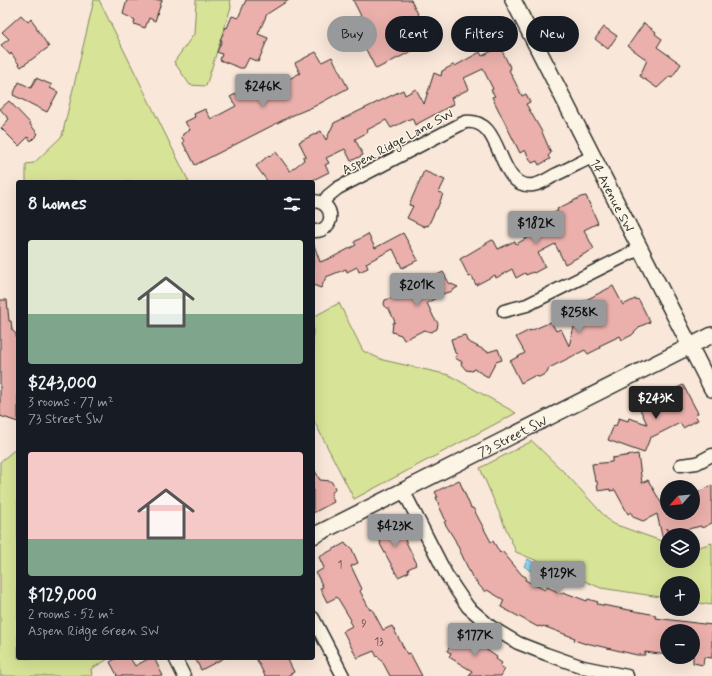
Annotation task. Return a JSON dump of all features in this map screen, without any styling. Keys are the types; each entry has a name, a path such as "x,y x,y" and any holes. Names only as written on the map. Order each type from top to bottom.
{"street":[{"name":"14 Avenue SW","path":"513,0 712,389"},
{"name":"Aspen Ridge Lane SW","path":"315,231 325,228 330,220 329,210 318,202 338,188 465,122 475,122 485,127 511,176 520,184 537,185 594,156"},
{"path":"504,311 527,306 640,248"},
{"name":"73 Street SW","path":"315,535 712,335"},
{"path":"681,465 697,463 712,456"},
{"path":"403,490 446,574 468,607 491,627 518,643 582,672 627,676"},
{"path":"315,622 343,676"},
{"path":"176,660 184,676"}],"green space":[{"path":"94,0 99,0 188,180 26,180 26,164 34,163 62,136"},
{"path":"196,0 230,0 231,7 206,86 190,85 174,62 194,34"},
{"path":"339,303 363,351 383,360 449,375 516,413 354,499 315,423 315,316"},
{"path":"532,441 568,476 611,523 660,540 660,568 700,568 700,547 712,543 712,605 700,603 700,576 660,576 660,597 601,588 516,552 480,468"},
{"path":"16,449 16,660 107,660 91,669 92,676 0,676 0,462"}],"water":[{"path":"528,559 541,568 535,578 531,575 532,572 524,566"}],"building":[{"path":"127,0 162,0 155,21 149,18 145,28 134,24 135,20 123,14"},
{"path":"246,0 289,0 267,14 258,34 268,38 258,62 249,58 244,68 240,68 220,60 222,54 217,52 222,40 220,40 232,16 238,18"},
{"path":"353,0 411,0 419,16 385,16 385,52 410,52 376,69 367,52 377,52 377,16 361,16"},
{"path":"21,15 28,22 31,19 49,47 21,67 11,53 10,55 1,45 9,39 2,32"},
{"path":"644,23 656,32 655,34 662,39 657,47 681,64 672,77 670,76 657,88 640,76 647,60 628,46"},
{"path":"604,27 617,36 608,49 595,39"},
{"path":"316,52 322,62 332,57 348,88 315,106 291,116 195,165 183,143 183,134 190,130 185,122 195,117 194,114 205,109 211,119 236,106 230,97 241,91 244,97 263,87 260,82 271,76 276,86 300,73 295,63"},
{"path":"480,52 482,56 490,52 502,52 511,69 509,70 522,96 526,94 530,102 526,104 542,132 551,153 548,156 550,159 539,165 537,161 532,163 525,150 520,153 492,97 495,96 491,90 493,89 483,69 464,78 469,89 451,98 454,104 415,125 412,118 391,128 386,120 367,130 368,132 355,139 363,155 351,161 345,149 326,158 329,163 325,165 329,172 313,180 266,180 256,166 269,155 270,156 276,152 290,171 304,160 303,157 306,156 299,142 321,131 326,140 334,123 403,90 405,95 416,89 424,104 434,73 441,76 442,71 453,65 455,66"},
{"path":"36,78 52,85 50,88 58,92 47,112 13,95 19,82 31,88"},
{"path":"9,101 30,123 38,134 31,141 28,137 19,146 1,128 9,119 0,109"},
{"path":"424,171 445,180 439,192 443,194 437,209 428,226 425,225 425,227 407,218 413,206 409,205"},
{"path":"586,196 598,223 584,230 594,249 565,264 555,244 538,253 545,267 534,273 533,272 526,275 525,273 516,278 512,269 496,278 495,275 476,285 472,276 469,277 460,259 492,240 498,249 515,241 516,244 533,235 531,232 536,229 534,225 548,218 547,216 558,211 557,209"},
{"path":"403,233 418,260 402,268 393,249 366,263 368,268 359,272 357,267 347,272 346,269 326,277 321,288 315,286 315,248 320,262 356,245 354,242 368,234 375,248"},
{"path":"443,272 449,283 458,287 427,303 438,323 437,329 431,332 424,330 404,340 401,335 392,332 393,323 395,322 389,309 386,308 384,304 385,300 395,297"},
{"path":"613,286 623,305 635,299 639,300 650,322 641,326 632,335 622,340 620,336 599,346 600,348 588,354 585,350 549,368 547,373 539,377 534,376 521,383 510,361 525,353 516,337 551,322 556,331 561,329 569,346 575,323 589,316 582,302"},
{"path":"0,300 7,300 9,321 11,321 12,330 16,334 16,421 0,416"},
{"path":"465,335 467,341 488,352 498,349 502,360 496,362 488,377 474,369 473,371 466,370 461,364 462,362 455,358 457,354 455,353 451,339"},
{"path":"683,385 698,413 695,415 698,420 683,428 680,423 650,438 644,453 608,440 614,425 616,426 619,418 628,421 629,418 647,424 639,407"},
{"path":"638,454 642,483 648,480 660,501 660,520 700,520 700,491 712,485 712,523 702,528 701,526 692,528 660,528 657,514 643,521 633,517 631,512 628,514 615,490 610,491 610,489 598,491 597,481 595,481 592,464 612,462 612,458"},
{"path":"315,471 320,480 331,481 335,488 331,495 334,502 315,512"},
{"path":"459,480 471,508 473,508 491,542 493,541 500,553 502,551 522,575 526,577 525,580 545,590 547,587 563,594 563,592 587,601 588,599 598,602 597,604 656,615 655,618 712,625 712,658 704,657 703,665 698,664 700,664 700,624 660,624 660,654 645,652 645,655 637,655 574,640 575,638 543,626 538,627 501,607 504,600 487,590 485,592 472,577 455,540 444,522 446,521 435,492"},
{"path":"388,519 399,538 403,536 416,562 416,565 408,569 409,572 398,577 380,544 381,543 376,534 378,533 374,526"},
{"path":"345,543 347,546 351,547 358,563 351,566 362,589 360,591 370,610 372,609 383,630 392,626 407,654 410,653 422,676 390,676 382,661 378,656 377,657 374,651 357,658 343,631 352,626 349,621 351,620 337,597 327,602 320,588 323,587 316,573 324,568 319,557"},
{"path":"459,631 497,657 496,659 502,663 500,666 505,669 501,676 469,676 472,671 449,657 451,653 447,651"},
{"path":"114,660 131,660 135,666 146,660 155,660 163,676 116,676 117,675 110,662"},
{"path":"196,660 220,660 201,670"},
{"path":"257,660 288,660 294,672 287,676 265,676"}]}
